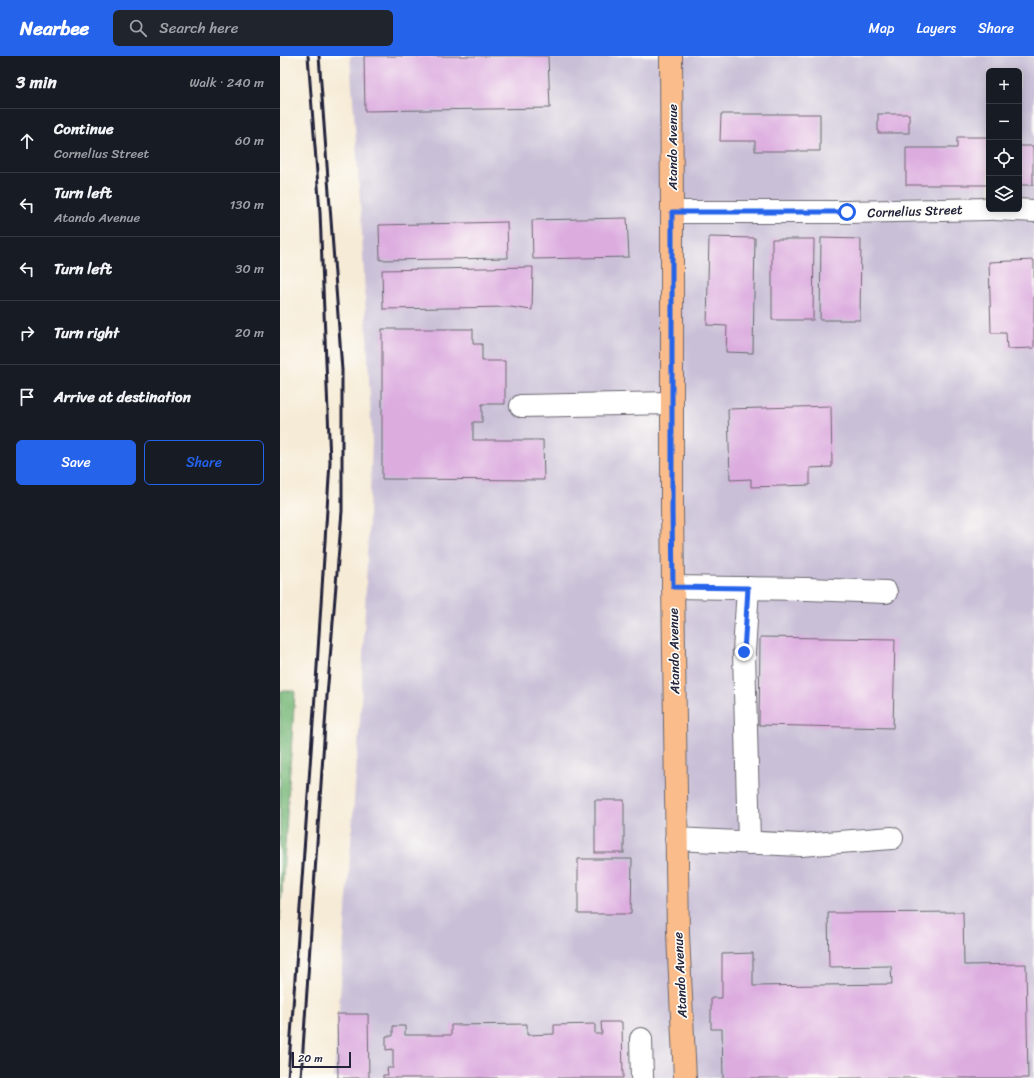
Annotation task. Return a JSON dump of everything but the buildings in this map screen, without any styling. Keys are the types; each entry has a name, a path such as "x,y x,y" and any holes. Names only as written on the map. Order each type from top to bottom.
{"main road":[{"name":"Atando Avenue","path":"671,56 673,587 676,839 678,935 685,1078"}],"street":[{"name":"Cornelius Street","path":"672,212 847,212 986,209"},
{"path":"1022,210 1034,211"},
{"path":"522,406 672,403"},
{"path":"673,587 886,592"},
{"path":"748,588 744,652 750,843"},
{"path":"676,839 801,845 892,838"},
{"path":"641,1038 642,1078"}],"shaded area":[{"path":"350,56 1034,56 1034,1078 334,1078 361,704 372,441 361,214"}],"green space":[{"path":"280,691 295,691 280,922"}],"railway":[{"path":"288,1078 330,462 320,212 308,56"},
{"path":"301,1078 327,696 342,511 342,370 319,56"}],"route":[{"path":"744,652 748,588 673,587 672,212 847,212"}]}
